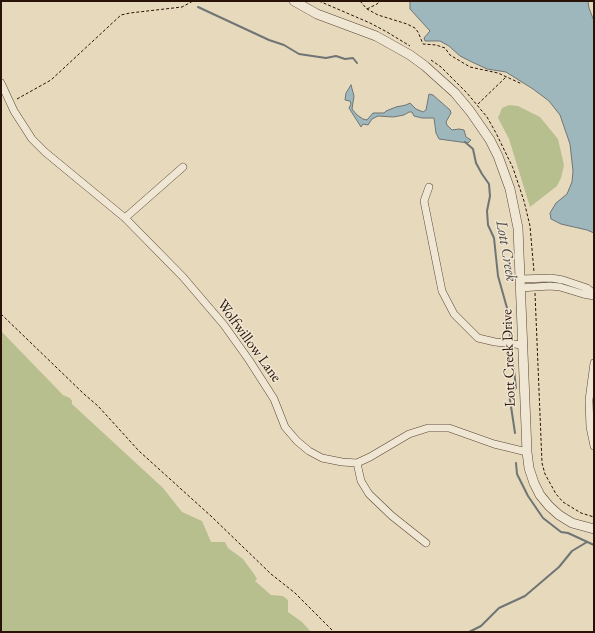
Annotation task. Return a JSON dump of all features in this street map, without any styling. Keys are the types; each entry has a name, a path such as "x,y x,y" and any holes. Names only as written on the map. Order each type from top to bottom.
{"street":[{"name":"Lott Creek Drive","path":"294,1 316,14 376,36 410,55 455,93 480,125 495,151 510,189 518,228 529,468 540,495 549,506 559,515 572,523 594,529"},
{"name":"Wolfwillow Lane","path":"1,84 14,111 32,139 45,152 125,218 183,277 224,325 274,399 285,427 297,441 309,451 322,458 357,463"},
{"path":"125,218 183,167"},
{"path":"429,187 424,201 440,284 454,314 478,338 495,342 523,345"},
{"path":"520,284 534,279 551,278 563,280 587,288 594,295"},
{"path":"520,284 535,287 560,287 583,294 594,295"},
{"path":"594,363 589,400 590,427 594,446"},
{"path":"426,544 392,516 369,494 361,481 357,463 370,457 408,434 428,428 449,428 494,444 528,452"}],"path":[{"path":"10,103 51,80 121,15 130,12 182,7 193,1"},
{"path":"319,1 382,29 413,48"},
{"path":"360,1 367,9 378,15 415,28 423,44 436,45 444,48 450,54 470,67 498,73 522,84"},
{"path":"367,9 380,1"},
{"path":"430,60 455,80 487,117 513,168 524,201 530,226 534,279"},
{"path":"470,111 506,77"},
{"path":"535,287 542,463 550,484 563,502 581,513 594,517"},
{"path":"1,314 98,406 139,451 212,517 271,574 295,593 334,632"}],"green space":[{"path":"509,105 518,106 540,117 558,139 564,165 561,178 557,186 530,207 509,139 498,118 502,108"},
{"path":"1,331 63,395 70,398 72,404 163,488 182,512 202,521 211,542 225,542 228,548 243,559 257,579 255,581 271,595 283,596 288,600 288,612 302,622 311,632 1,632"}],"water":[{"path":"410,1 588,1 594,21 594,233 561,224 551,219 550,213 556,203 567,194 572,182 573,171 570,144 560,115 549,101 506,72 487,69 472,62 460,56 449,46 440,41 425,41 424,38 430,31 410,9"},
{"path":"351,85 354,96 352,109 363,119 367,120 373,113 384,113 396,107 410,103 416,109 423,112 426,110 429,94 433,95 450,110 451,113 446,122 447,125 452,130 464,130 466,137 471,140 468,143 439,139 436,133 434,118 414,116 412,112 393,117 378,116 372,119 368,125 363,124 361,127 349,108 351,104 350,101 345,100 346,93"}],"waterway":[{"name":"Lott Creek","path":"198,7 269,40 284,45 299,54 326,58 336,56 345,59 353,58 357,63"},
{"name":"Lott Creek","path":"465,142 473,149 476,163 489,184 490,196 487,211 488,225 494,238 498,276 509,315 510,336"},
{"name":"Lott Creek","path":"512,352 516,388 509,393 515,433"},
{"path":"516,463 517,474 528,496 543,518 561,532 568,533 594,545"},
{"path":"469,632 481,626 499,608 525,596 559,567 572,551 587,542"}]}
